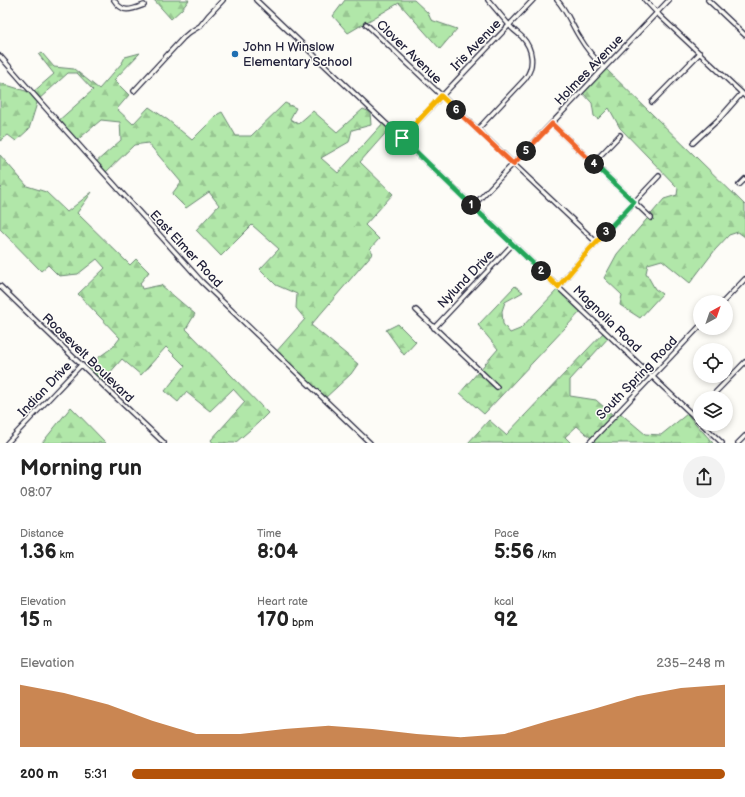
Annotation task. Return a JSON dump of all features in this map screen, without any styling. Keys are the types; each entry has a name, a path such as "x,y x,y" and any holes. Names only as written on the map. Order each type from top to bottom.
{"street":[{"path":"114,0 119,7 127,10 144,5"},
{"path":"134,91 183,38 200,26 223,0"},
{"name":"Magnolia Road","path":"256,0 693,416"},
{"path":"477,130 517,88 529,73 531,65 529,48 521,36 509,25 488,0"},
{"name":"Iris Avenue","path":"402,138 533,0"},
{"path":"557,0 568,16 579,37 604,68"},
{"path":"645,0 744,95 693,143"},
{"name":"Holmes Avenue","path":"473,206 669,0"},
{"path":"708,0 745,36"},
{"name":"Clover Avenue","path":"366,24 596,242"},
{"path":"652,102 700,53"},
{"name":"East Elmer Road","path":"0,56 202,282 370,443"},
{"path":"552,124 651,218"},
{"path":"593,163 620,135"},
{"path":"558,287 596,242 659,176"},
{"path":"739,185 745,179"},
{"name":"Nylund Drive","path":"434,328 513,244"},
{"path":"730,295 745,279"},
{"name":"Roosevelt Boulevard","path":"0,286 164,443"},
{"path":"416,310 497,387"},
{"name":"South Spring Road","path":"588,443 693,333"},
{"path":"717,391 745,362"},
{"name":"Indian Drive","path":"7,443 81,365"},
{"path":"709,431 722,443"},
{"path":"738,443 745,436"}],"green space":[{"path":"154,0 189,0 171,19"},
{"path":"345,0 414,0 428,13 431,20 457,29 440,49 399,3 348,33 333,16"},
{"path":"42,53 54,67 74,69 99,89 122,63 125,57 140,53 114,80 129,95 117,109 133,124 149,107 168,120 192,140 218,114 222,112 236,136 251,136 285,103 296,108 290,119 298,124 313,111 337,132 363,109 370,112 371,125 352,130 349,142 321,158 338,173 384,122 390,128 360,162 393,194 365,225 379,239 370,249 373,253 311,325 358,364 351,374 324,399 275,353 305,319 296,308 297,294 276,285 260,269 279,249 252,225 221,256 196,230 219,205 209,192 186,208 172,194 181,182 148,143 134,145 104,174 95,163 121,140 120,122 101,120 75,142 57,122 93,90 77,73 68,73 38,100 29,129 16,141 8,135 0,141 0,83 32,93 54,74 39,55"},
{"path":"604,67 745,205 745,237 738,232 729,235 715,250 690,283 662,260 648,264 646,273 655,289 662,294 640,318 620,305 622,295 604,278 617,254 664,199 677,195 678,188 620,128 609,108 598,119 594,116 592,103 581,91"},
{"path":"0,155 27,186 46,192 67,212 92,192 77,213 130,265 136,259 149,272 140,283 142,289 161,285 195,314 186,329 268,413 258,423 235,443 213,443 211,440 245,402 233,389 210,411 186,392 178,402 165,391 185,366 166,347 141,375 122,359 101,383 84,368 113,347 120,338 78,294 105,268 97,259 78,274 59,276 48,265 41,271 0,229 0,189 2,188 0,186"},
{"path":"515,286 523,292 505,302 502,311 503,324 510,333 520,329 559,288 582,310 484,414 460,393 498,349 478,325"},
{"path":"398,324 416,342 404,355 386,330"},
{"path":"605,331 610,336 570,380 570,396 596,400 614,416 619,412 645,434 661,435 687,414 693,421 693,431 702,431 713,443 588,443 592,439 577,426 565,437 571,443 468,443 489,420 506,435"},
{"path":"71,407 106,443 42,443"}],"place":[{"name":"John H Winslow Elementary School","path":"235,54"}],"route":[{"path":"441,96 513,164 552,124 634,202 589,250 558,287 402,138 441,96"}]}
